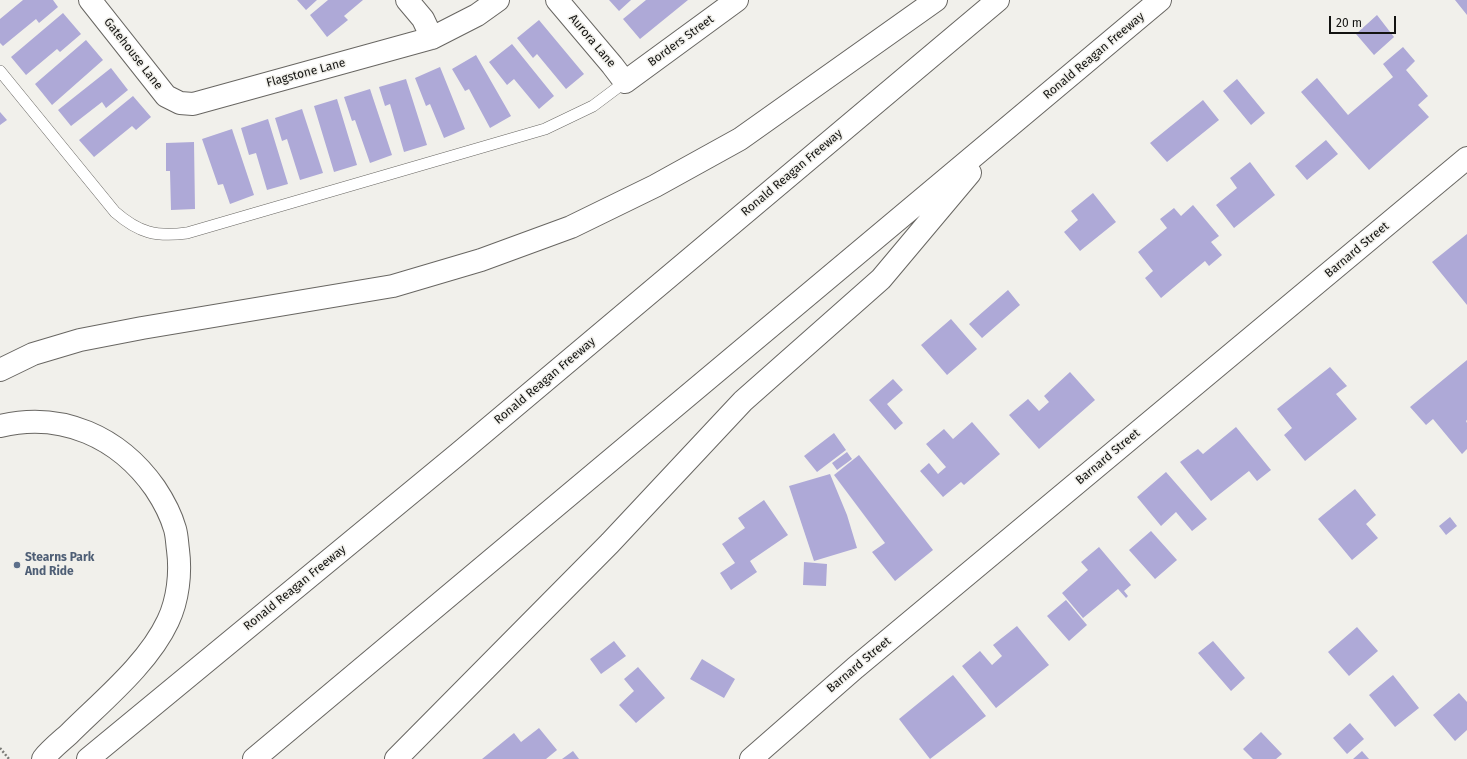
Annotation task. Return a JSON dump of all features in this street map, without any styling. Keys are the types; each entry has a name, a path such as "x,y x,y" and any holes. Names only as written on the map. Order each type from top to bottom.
{"main road":[{"name":"Gatehouse Lane","path":"90,0 166,96 180,103"},
{"path":"407,0 422,19 432,38"},
{"name":"Flagstone Lane","path":"180,103 192,104 432,38 477,15 498,0"},
{"name":"Aurora Lane","path":"557,0 625,82"},
{"path":"0,370 33,354 80,340 142,328 393,286 481,260 570,227 655,186 740,139 936,0"},
{"name":"Ronald Reagan Freeway","path":"88,759 452,459 998,0"},
{"name":"Ronald Reagan Freeway","path":"254,759 1160,0"},
{"name":"Borders Street","path":"625,82 727,3"},
{"path":"396,759 610,543 743,401 881,279 1008,128"},
{"name":"Barnard Street","path":"751,759 855,668 1467,158"},
{"path":"0,426 25,422 48,422 71,426 93,434 111,444 127,456 150,481 163,500 175,528 180,564 177,592 169,620 153,647 132,672 44,757"}],"lane":[{"path":"0,71 116,212 125,221 140,230 161,235 186,233 545,129 593,106 625,82"}],"path":[{"path":"0,748 9,759"}],"building":[{"path":"23,0 53,0 58,7 39,23 36,19 3,46 0,43 0,19"},
{"path":"297,0 317,0 306,10"},
{"path":"328,0 363,0 344,16 348,20 327,37 310,15"},
{"path":"609,0 631,0 619,11"},
{"path":"646,0 688,0 640,39 623,19"},
{"path":"1455,0 1467,0 1467,15"},
{"path":"63,13 81,34 60,52 57,49 26,75 11,57"},
{"path":"1377,15 1394,37 1374,55 1356,34"},
{"path":"539,20 584,74 566,89 537,54 533,58 517,38"},
{"path":"86,40 103,60 52,105 35,84"},
{"path":"512,44 554,96 539,109 514,79 507,85 489,62"},
{"path":"1403,47 1415,61 1406,70 1428,96 1418,105 1429,117 1369,170 1301,92 1317,78 1348,115 1393,77 1383,64"},
{"path":"476,55 511,116 490,128 469,89 465,91 452,69"},
{"path":"440,67 465,129 444,138 430,104 426,106 415,78"},
{"path":"111,68 128,90 106,108 102,102 71,126 58,110"},
{"path":"406,79 427,145 404,152 390,104 385,106 379,87"},
{"path":"1237,79 1265,113 1251,125 1223,91"},
{"path":"370,89 392,155 370,163 355,120 352,121 344,97"},
{"path":"133,96 151,117 136,130 132,126 94,157 79,140"},
{"path":"337,99 357,165 334,172 314,106"},
{"path":"1203,100 1219,120 1167,162 1150,143"},
{"path":"302,109 323,173 300,180 287,139 282,141 275,118"},
{"path":"0,112 7,120 0,125"},
{"path":"268,119 288,184 267,190 256,153 249,155 241,128"},
{"path":"232,129 254,195 230,204 223,184 218,185 202,139"},
{"path":"1326,140 1338,154 1307,180 1295,166"},
{"path":"194,142 195,209 171,210 170,171 166,171 166,143"},
{"path":"1250,162 1275,195 1234,228 1216,205 1237,188 1230,178"},
{"path":"1093,193 1116,222 1080,251 1064,232 1078,220 1071,211"},
{"path":"1193,205 1219,236 1211,242 1222,255 1209,266 1205,261 1161,298 1145,278 1153,271 1138,252 1167,228 1160,219 1174,208 1181,216"},
{"path":"1467,234 1467,305 1432,262"},
{"path":"1008,290 1020,305 982,338 969,324"},
{"path":"951,319 977,349 947,375 921,345"},
{"path":"1467,360 1467,449 1462,454 1433,419 1426,425 1410,407"},
{"path":"1330,367 1347,386 1336,394 1357,419 1305,461 1284,435 1292,428 1277,409"},
{"path":"1070,372 1095,400 1039,449 1009,415 1028,399 1039,411 1049,402 1044,396"},
{"path":"893,379 903,390 887,404 903,423 895,430 869,400"},
{"path":"972,422 1000,454 964,485 961,482 943,497 920,471 929,463 938,474 946,467 926,444 944,429 953,439"},
{"path":"1236,427 1271,470 1257,481 1249,471 1211,501 1180,462 1198,449 1203,454"},
{"path":"834,433 846,450 817,472 804,456"},
{"path":"847,452 852,459 837,470 832,463"},
{"path":"859,455 933,550 895,581 872,552 885,543 834,475"},
{"path":"1166,472 1207,519 1192,531 1176,512 1161,526 1137,497"},
{"path":"830,474 847,515 857,548 814,561 789,486"},
{"path":"1355,489 1376,515 1366,524 1378,538 1352,560 1318,519"},
{"path":"764,500 788,535 750,561 757,572 731,590 720,573 735,563 722,544 745,528 738,518"},
{"path":"1450,517 1457,526 1446,535 1439,526"},
{"path":"1151,531 1177,560 1155,579 1129,550"},
{"path":"1099,547 1131,585 1124,591 1128,596 1126,598 1118,589 1083,618 1062,593 1088,570 1081,562"},
{"path":"804,562 827,564 826,586 803,585"},
{"path":"1066,600 1087,625 1069,641 1047,616"},
{"path":"1017,626 1049,665 996,708 962,666 980,651 992,665 1002,656 993,645"},
{"path":"1357,627 1378,651 1349,676 1328,652"},
{"path":"614,641 626,656 601,674 590,659"},
{"path":"1213,641 1245,678 1231,691 1198,653"},
{"path":"702,659 735,679 724,698 690,679"},
{"path":"638,667 665,698 636,723 619,705 634,691 624,679"},
{"path":"953,675 986,716 930,759 899,719"},
{"path":"1393,675 1419,708 1395,727 1369,695"},
{"path":"1459,693 1467,702 1467,730 1455,741 1433,715"},
{"path":"1350,723 1364,739 1347,754 1333,738"},
{"path":"539,728 557,750 546,759 482,759 514,733 521,742"},
{"path":"1261,732 1282,754 1276,759 1253,759 1243,749"},
{"path":"573,751 579,759 562,759"},
{"path":"1362,751 1369,759 1353,759"}],"place":[{"name":"Stearns Park And Ride","path":"17,565"}]}
